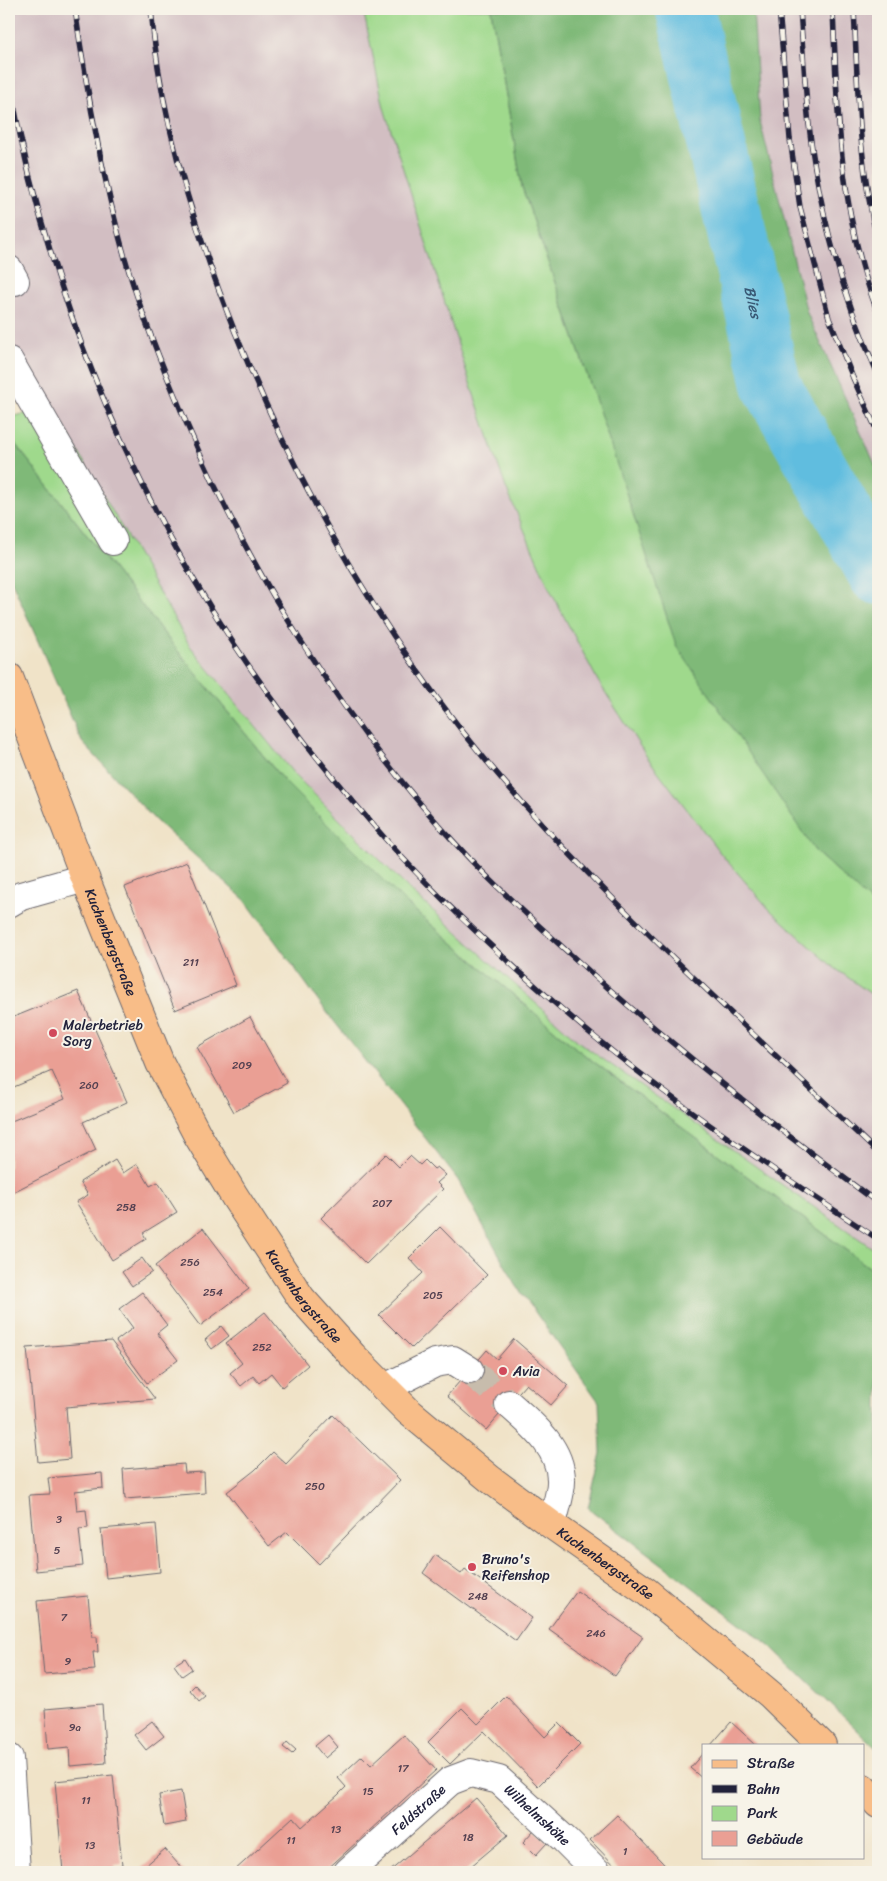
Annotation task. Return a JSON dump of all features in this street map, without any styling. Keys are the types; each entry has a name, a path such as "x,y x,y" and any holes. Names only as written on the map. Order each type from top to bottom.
{"main road":[{"name":"Kuchenbergstraße","path":"9,678 160,1063 198,1136 235,1197 301,1298 352,1356 408,1411 552,1525 647,1592 708,1641 771,1695 821,1744"},
{"path":"864,1789 878,1804"}],"street":[{"path":"9,361 113,541"},
{"path":"9,903 22,896 86,878"},
{"path":"385,1388 435,1363 453,1360 469,1370"},
{"path":"509,1404 543,1435 557,1458 561,1480 552,1525"},
{"path":"9,1758 16,1872"},
{"name":"Feldstraße","path":"348,1872 450,1781 471,1773 499,1780"},
{"name":"Wilhelmshöhe","path":"499,1780 597,1872"}],"shaded area":[{"path":"9,9 363,9 384,108 506,488 551,592 598,681 647,757 721,854 770,910 832,966 878,999 878,1252 580,1043 411,891 294,774 190,646 53,408 9,343"},
{"path":"753,9 878,9 878,471 807,313 760,121"}],"green space":[{"path":"363,9 491,9 522,187 593,392 815,851 878,909 878,999 832,966 770,910 721,854 647,757 598,681 551,592 506,488 470,383 384,108"},
{"path":"491,9 753,9 760,121 807,313 878,471 878,909 815,851 676,645 593,392 522,187"},
{"path":"53,408 190,646 294,774 411,891 580,1043 878,1252 878,1274 578,1050 406,903 284,781 173,645 9,436 9,417"},
{"path":"9,436 173,645 284,781 406,903 578,1050 878,1274 878,1750 770,1646 588,1508 601,1453 599,1402 516,1285 458,1180 326,1011 245,900 155,820 82,742 9,575"}],"building":[{"path":"187,862 236,985 175,1010 125,887"},
{"path":"78,991 127,1102 83,1122 96,1150 9,1194 9,1122 65,1099 52,1071 9,1089 9,1019"},
{"path":"250,1017 287,1083 234,1112 197,1047"},
{"path":"386,1154 399,1167 410,1156 420,1165 425,1160 434,1169 437,1167 446,1175 437,1183 443,1189 366,1264 321,1218"},
{"path":"115,1160 123,1173 137,1164 150,1186 158,1182 177,1212 143,1233 146,1239 112,1260 76,1202 88,1195 80,1182"},
{"path":"440,1227 487,1275 412,1348 379,1315 423,1273 409,1258"},
{"path":"203,1228 249,1289 200,1326 155,1266"},
{"path":"142,1258 152,1272 132,1286 122,1272"},
{"path":"142,1292 167,1325 157,1333 178,1360 147,1383 116,1341 133,1328 119,1309"},
{"path":"265,1312 308,1365 282,1387 271,1373 259,1383 253,1376 241,1386 230,1373 242,1363 226,1343"},
{"path":"221,1326 229,1336 212,1349 205,1340"},
{"path":"514,1339 568,1386 551,1405 526,1384 486,1430 447,1396 487,1350 497,1359"},
{"path":"111,1341 155,1399 66,1407 70,1459 38,1462 27,1348"},
{"path":"333,1415 400,1480 319,1564 287,1532 269,1546 227,1492 255,1470 273,1452 286,1464"},
{"path":"184,1464 185,1473 204,1472 205,1493 125,1499 123,1469"},
{"path":"102,1473 103,1488 75,1491 77,1511 86,1510 88,1528 79,1529 83,1566 36,1571 29,1495 50,1494 48,1478"},
{"path":"156,1524 160,1572 106,1578 101,1529"},
{"path":"435,1555 461,1574 465,1569 532,1618 516,1641 423,1573"},
{"path":"577,1591 643,1637 615,1676 549,1629"},
{"path":"88,1596 92,1637 97,1637 98,1652 93,1652 95,1670 44,1674 37,1601"},
{"path":"185,1658 192,1669 182,1676 174,1665"},
{"path":"195,1685 205,1696 199,1701 190,1690"},
{"path":"506,1696 545,1737 559,1723 580,1744 538,1786 484,1731 450,1764 428,1742 462,1708 478,1724"},
{"path":"102,1704 106,1763 70,1766 69,1747 48,1749 45,1709"},
{"path":"152,1721 164,1736 146,1750 134,1735"},
{"path":"731,1722 755,1744 712,1744"},
{"path":"328,1735 338,1747 325,1758 315,1746"},
{"path":"404,1735 436,1770 324,1872 233,1872 293,1817 302,1827 338,1795 346,1787 338,1778 362,1756 371,1765"},
{"path":"287,1742 296,1750 292,1754 283,1747"},
{"path":"702,1754 702,1778 690,1768"},
{"path":"113,1775 122,1865 115,1866 116,1872 63,1872 55,1781"},
{"path":"181,1791 186,1822 164,1826 159,1795"},
{"path":"476,1798 508,1835 464,1872 389,1872"},
{"path":"617,1815 671,1872 621,1872 590,1840"},
{"path":"534,1830 547,1843 536,1855 523,1842"},
{"path":"165,1849 185,1872 138,1872"}],"waterway":[{"name":"Blies","path":"685,9 772,386 878,575"}],"tunnel":[{"path":"469,1370 509,1404"}],"railway":[{"path":"75,9 90,103 109,196 130,275 153,342 200,455 230,517 263,578 337,695 421,805 467,856 517,906 607,987 683,1051 799,1144 878,1203"},
{"path":"151,9 162,91 171,132 193,214 220,293 259,389 285,445 313,501 375,608 446,710 484,758 538,820 652,937 878,1153"},
{"path":"779,9 790,139 800,207 829,318 878,433"},
{"path":"800,9 809,128 820,194 832,247 848,299 878,374"},
{"path":"833,9 839,125 848,201 865,276 878,313"},
{"path":"854,9 860,126 866,184 878,241"},
{"path":"9,79 24,153 43,227 92,371 122,441 155,510 192,576 232,641 287,719 347,794 412,868 459,916 534,985 585,1029 692,1112 878,1239"}],"place":[{"name":"Malerbetrieb Sorg","path":"53,1033"},
{"name":"Avia","path":"503,1371"},
{"name":"Bruno's Reifenshop","path":"472,1567"}]}
